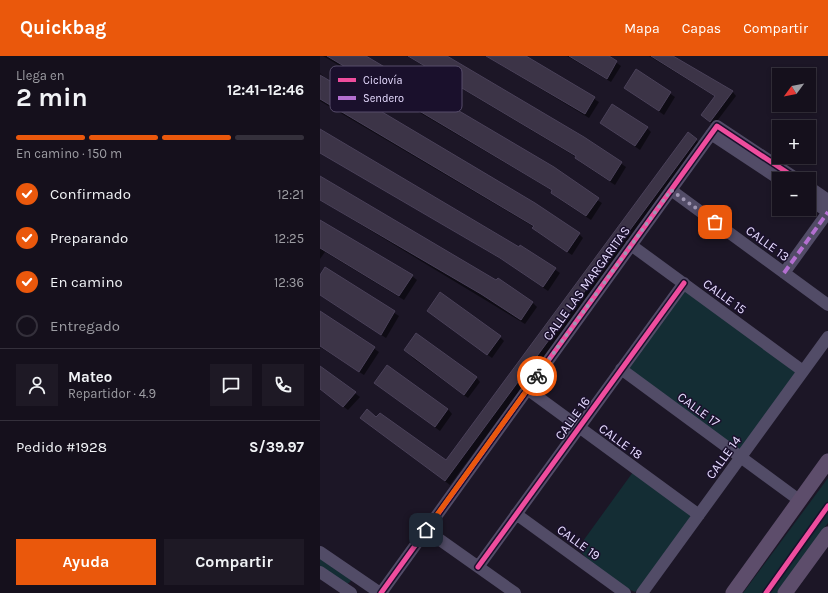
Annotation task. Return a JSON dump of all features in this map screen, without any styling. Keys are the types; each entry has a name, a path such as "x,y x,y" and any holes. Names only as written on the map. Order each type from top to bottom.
{"main road":[{"path":"733,593 828,461"},
{"path":"785,593 828,534"}],"street":[{"name":"CALLE LAS MARGARITAS","path":"380,593 714,130 778,172"},
{"name":"CALLE 13","path":"671,190 828,304"},
{"path":"816,192 828,200"},
{"path":"784,273 828,212 816,204"},
{"name":"CALLE 15","path":"631,245 803,371"},
{"name":"CALLE 16","path":"478,567 684,283"},
{"name":"CALLE 14","path":"642,593 828,337"},
{"name":"CALLE 17","path":"621,369 799,500"},
{"name":"CALLE 18","path":"527,389 699,515"},
{"name":"CALLE 19","path":"516,514 625,593"},
{"path":"426,530 515,593"},
{"path":"320,552 380,593"},
{"path":"320,572 351,593"},
{"path":"355,593 363,582"}],"shaded area":[{"path":"686,290 798,372 738,453 626,369"},
{"path":"633,472 692,514 657,572 635,592 601,576 578,548"},
{"path":"828,478 828,523 777,593 743,593"},
{"path":"320,558 351,580 350,582 347,584 320,566"}],"building":[{"path":"327,56 366,56 383,66 344,66"},
{"path":"408,56 447,56 584,137 622,162 610,181 575,158 576,156 462,88 462,66 425,66"},
{"path":"486,56 526,56 595,97 585,114"},
{"path":"569,56 609,56 617,61 607,79"},
{"path":"651,56 673,56 733,91 710,122 701,115 715,96"},
{"path":"636,69 671,92 659,111 624,88"},
{"path":"320,75 330,81 330,105 320,99"},
{"path":"612,104 648,127 635,146 600,123"},
{"path":"342,112 382,112 535,203 580,233 567,252 532,228 534,226"},
{"path":"421,112 461,112 554,167 599,198 586,216 551,193 552,190"},
{"path":"320,129 519,247 520,245 556,268 543,287 500,258 320,153"},
{"path":"688,132 697,139 445,481 360,418 367,409 376,417 380,413 446,460"},
{"path":"320,176 496,280 498,278 533,302 521,320 481,294 320,200"},
{"path":"320,220 413,275 399,296 320,248"},
{"path":"325,267 395,311 381,335 320,295 320,275"},
{"path":"440,292 501,336 487,355 427,311"},
{"path":"320,311 375,347 359,372 320,346"},
{"path":"416,333 477,377 464,395 404,350"},
{"path":"387,365 448,409 435,427 374,383"},
{"path":"320,366 356,392 343,407 320,389"}],"marked path":[{"path":"784,273 828,212"}],"cycle path":[{"path":"381,593 717,126 786,172"},
{"path":"478,567 684,283"},
{"path":"766,593 828,506"}],"way so far":[{"path":"537,376 671,190 715,222"}],"route":[{"path":"426,530 537,376"}]}
